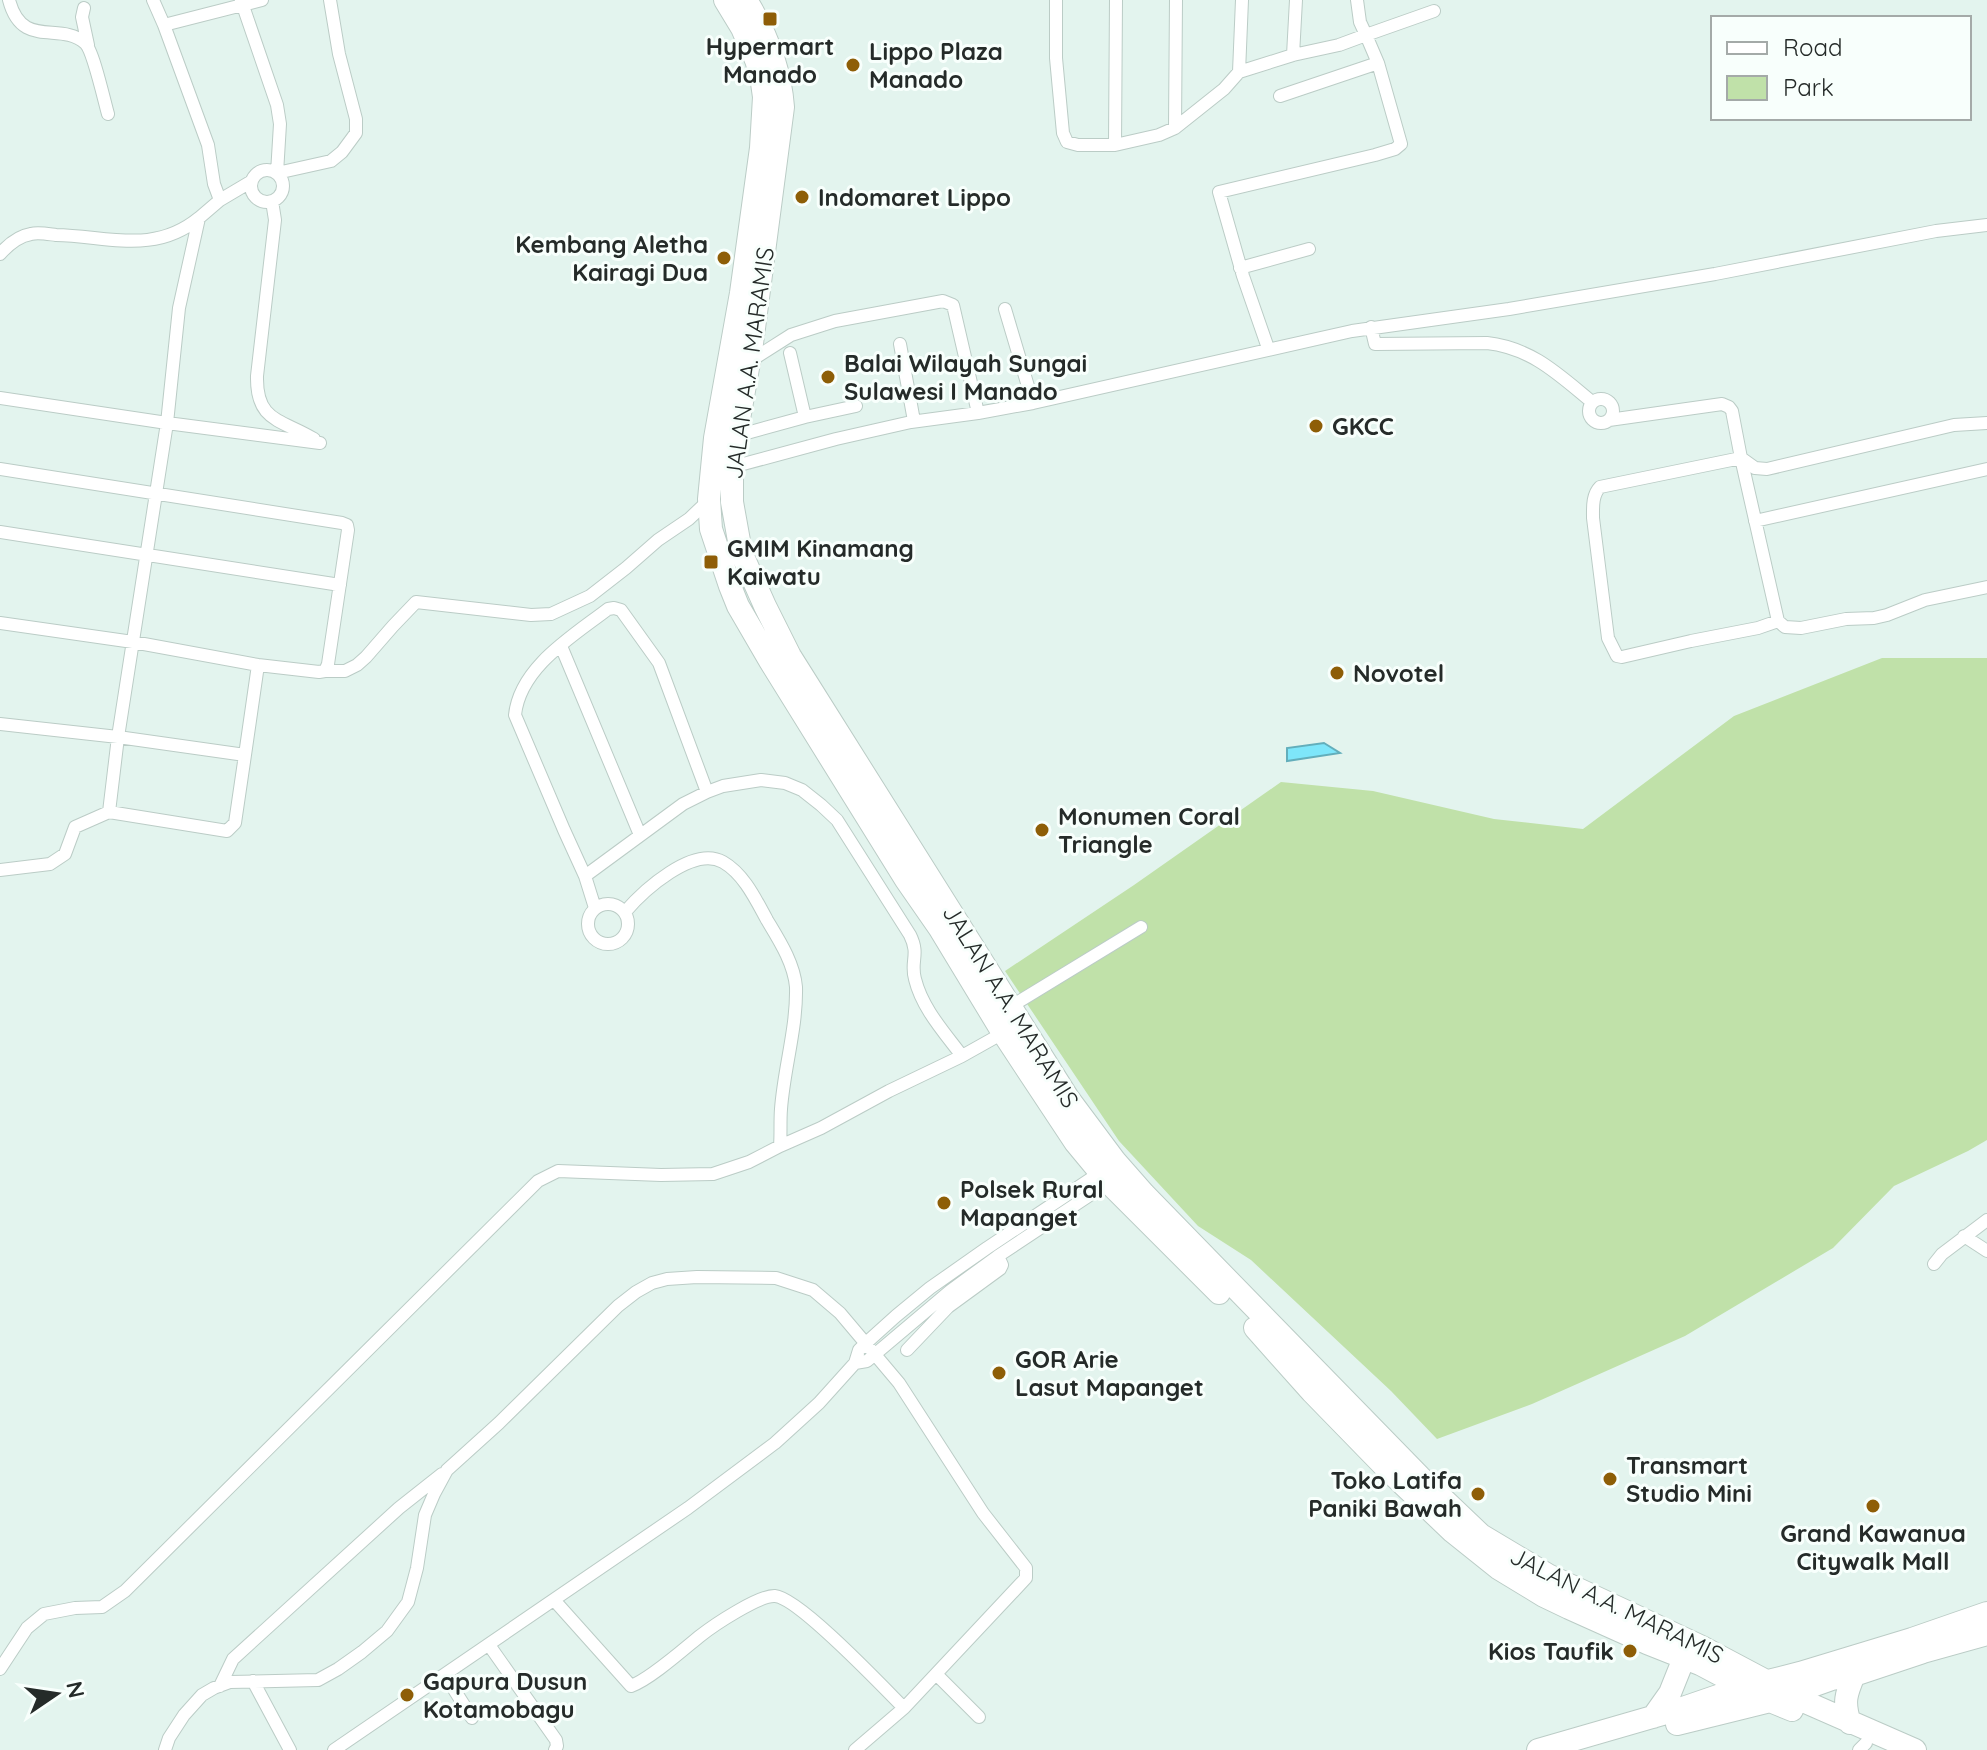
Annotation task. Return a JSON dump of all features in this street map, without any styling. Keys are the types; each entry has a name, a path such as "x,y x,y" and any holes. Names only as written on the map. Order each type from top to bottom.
{"highway":[{"path":"725,0 756,60 761,76 764,120 741,293 715,438 709,499 711,529 738,606 914,916 1003,1033 1075,1142 1112,1172 1312,1392 1465,1543 1544,1596 1700,1664 1744,1687 1775,1692 1869,1748"},
{"name":"JALAN A.A. MARAMIS","path":"746,0 772,51 780,78 783,107 732,467 732,502 741,552 784,644 1112,1172 1144,1194 1420,1477 1481,1535 1548,1575 1735,1663 1775,1692 1915,1750"},
{"path":"1775,1692 1815,1669 1987,1613"},
{"path":"1538,1750 1590,1745 1638,1735 1775,1692 1854,1675 1987,1634"},
{"path":"1653,1717 1670,1693 1684,1658"},
{"path":"1735,1663 1815,1669"},
{"path":"1850,1723 1845,1697 1854,1675"},
{"path":"1590,1745 1653,1717 1744,1687"}],"street":[{"path":"9,0 11,9 23,25 36,32 76,36 88,45"},
{"path":"153,0 208,145 214,184 220,200"},
{"path":"164,25 241,2 262,0"},
{"path":"0,254 10,243 31,234 145,242 169,236 192,224 262,171 277,173 331,161 356,133 356,119 339,54 330,0"},
{"path":"1056,0 1056,58 1063,133 1067,142 1078,145 1115,145 1159,135 1175,128 1224,89 1239,72 1339,45 1434,11"},
{"path":"1115,145 1116,0"},
{"path":"1175,128 1176,0"},
{"path":"1239,72 1242,0"},
{"path":"1293,55 1296,0"},
{"path":"1268,348 1240,268 1219,192 1375,155 1401,144 1378,63 1360,22 1357,0"},
{"path":"241,2 277,105 280,124 277,173 283,181 283,191 277,199 263,201 254,196 252,181"},
{"path":"84,8 82,17 88,45 108,114"},
{"path":"1280,96 1378,63"},
{"path":"0,398 320,443 276,420 261,407 257,393 275,220 272,201"},
{"path":"109,812 167,423 179,308 199,218"},
{"path":"732,467 914,421 1033,403 1371,327 1509,309 1715,274 1936,231 1987,225"},
{"path":"1240,268 1309,249"},
{"path":"749,359 791,335 835,321 947,302 953,305 978,413"},
{"path":"1005,309 1033,403"},
{"path":"1371,327 1375,344 1487,343 1518,349 1544,363 1592,402 1608,401 1613,410 1609,420 1722,404 1729,407 1778,621 1785,627 1801,628 1846,619 1874,618 1925,600 1987,587"},
{"path":"900,344 914,421"},
{"path":"790,353 805,417"},
{"path":"736,436 856,406"},
{"path":"1778,621 1758,628 1617,656 1608,638 1593,518 1593,503 1598,488 1741,458 1755,468 1767,469 1941,428 1987,423"},
{"path":"0,469 347,525 348,536 325,671"},
{"path":"1755,521 1987,469"},
{"path":"0,623 133,642 258,665 319,672 345,671 357,665 416,602 531,615 551,614 590,596 658,540 689,519 709,499"},
{"path":"0,532 340,585"},
{"path":"595,908 585,876 515,715 521,690 538,667 608,609 621,610 659,663 707,792"},
{"path":"561,646 640,835"},
{"path":"0,870 50,864 65,854 75,827 109,812 227,831 235,823 258,665"},
{"path":"0,724 245,755"},
{"path":"585,876 683,804 707,792 761,780 785,783 802,790 837,820 914,916 916,949 913,974 919,993 962,1056"},
{"path":"625,912 667,874 708,858 721,861 735,872 751,893 783,947 796,985 781,1108 780,1146"},
{"path":"611,903 625,912 628,928 618,942 602,943 589,932 590,915 602,904 611,903"},
{"path":"1010,1007 1141,927"},
{"path":"0,1669 27,1628 44,1614 102,1607 125,1591 538,1181 558,1171 713,1174 749,1162 821,1128 1003,1033"},
{"path":"855,1363 867,1361 876,1355 950,1291 1112,1172"},
{"path":"334,1750 352,1745 445,1675 688,1508 775,1443 819,1403 855,1363 859,1350 866,1343 941,1280 987,1248 1112,1172"},
{"path":"1934,1264 1942,1254 1987,1220"},
{"path":"1964,1236 1987,1251"},
{"path":"907,1350 948,1307 1000,1269 1002,1265 998,1256"},
{"path":"220,1686 233,1659 399,1508 499,1423 636,1292 667,1279 776,1278 813,1290 840,1313 866,1343 899,1383 983,1513 1026,1568 1026,1578 964,1642 937,1675 855,1750"},
{"path":"165,1750 184,1715 202,1695 230,1682 318,1680 362,1652 387,1631 408,1602 425,1515 447,1470"},
{"path":"554,1600 631,1686 727,1618 765,1598 783,1598 821,1627 904,1708"},
{"path":"489,1645 556,1740 555,1750"},
{"path":"445,1675 472,1718"},
{"path":"937,1675 979,1717"},
{"path":"253,1681 290,1750"}],"green space":[{"path":"1882,658 1987,658 1987,1140 1894,1186 1833,1248 1685,1336 1532,1404 1437,1439 1391,1391 1251,1260 1198,1226 1119,1141 1005,971 1281,782 1373,791 1494,819 1583,829 1734,716"}],"water":[{"path":"1324,743 1340,753 1287,761 1287,748"}],"place":[{"name":"Hypermart Manado","path":"770,19"},
{"name":"Lippo Plaza Manado","path":"853,65"},
{"name":"Indomaret Lippo","path":"802,197"},
{"name":"Kembang Aletha Kairagi Dua","path":"724,258"},
{"name":"Balai Wilayah Sungai Sulawesi I Manado","path":"828,377"},
{"name":"GKCC","path":"1316,426"},
{"name":"GMIM Kinamang Kaiwatu","path":"711,562"},
{"name":"Novotel","path":"1337,673"},
{"name":"Monumen Coral Triangle","path":"1042,830"},
{"name":"Polsek Rural Mapanget","path":"944,1203"},
{"name":"GOR Arie Lasut Mapanget","path":"999,1373"},
{"name":"Transmart Studio Mini","path":"1610,1479"},
{"name":"Toko Latifa Paniki Bawah","path":"1478,1494"},
{"name":"Grand Kawanua Citywalk Mall","path":"1873,1506"},
{"name":"Kios Taufik","path":"1630,1651"},
{"name":"Gapura Dusun Kotamobagu","path":"407,1695"}]}
